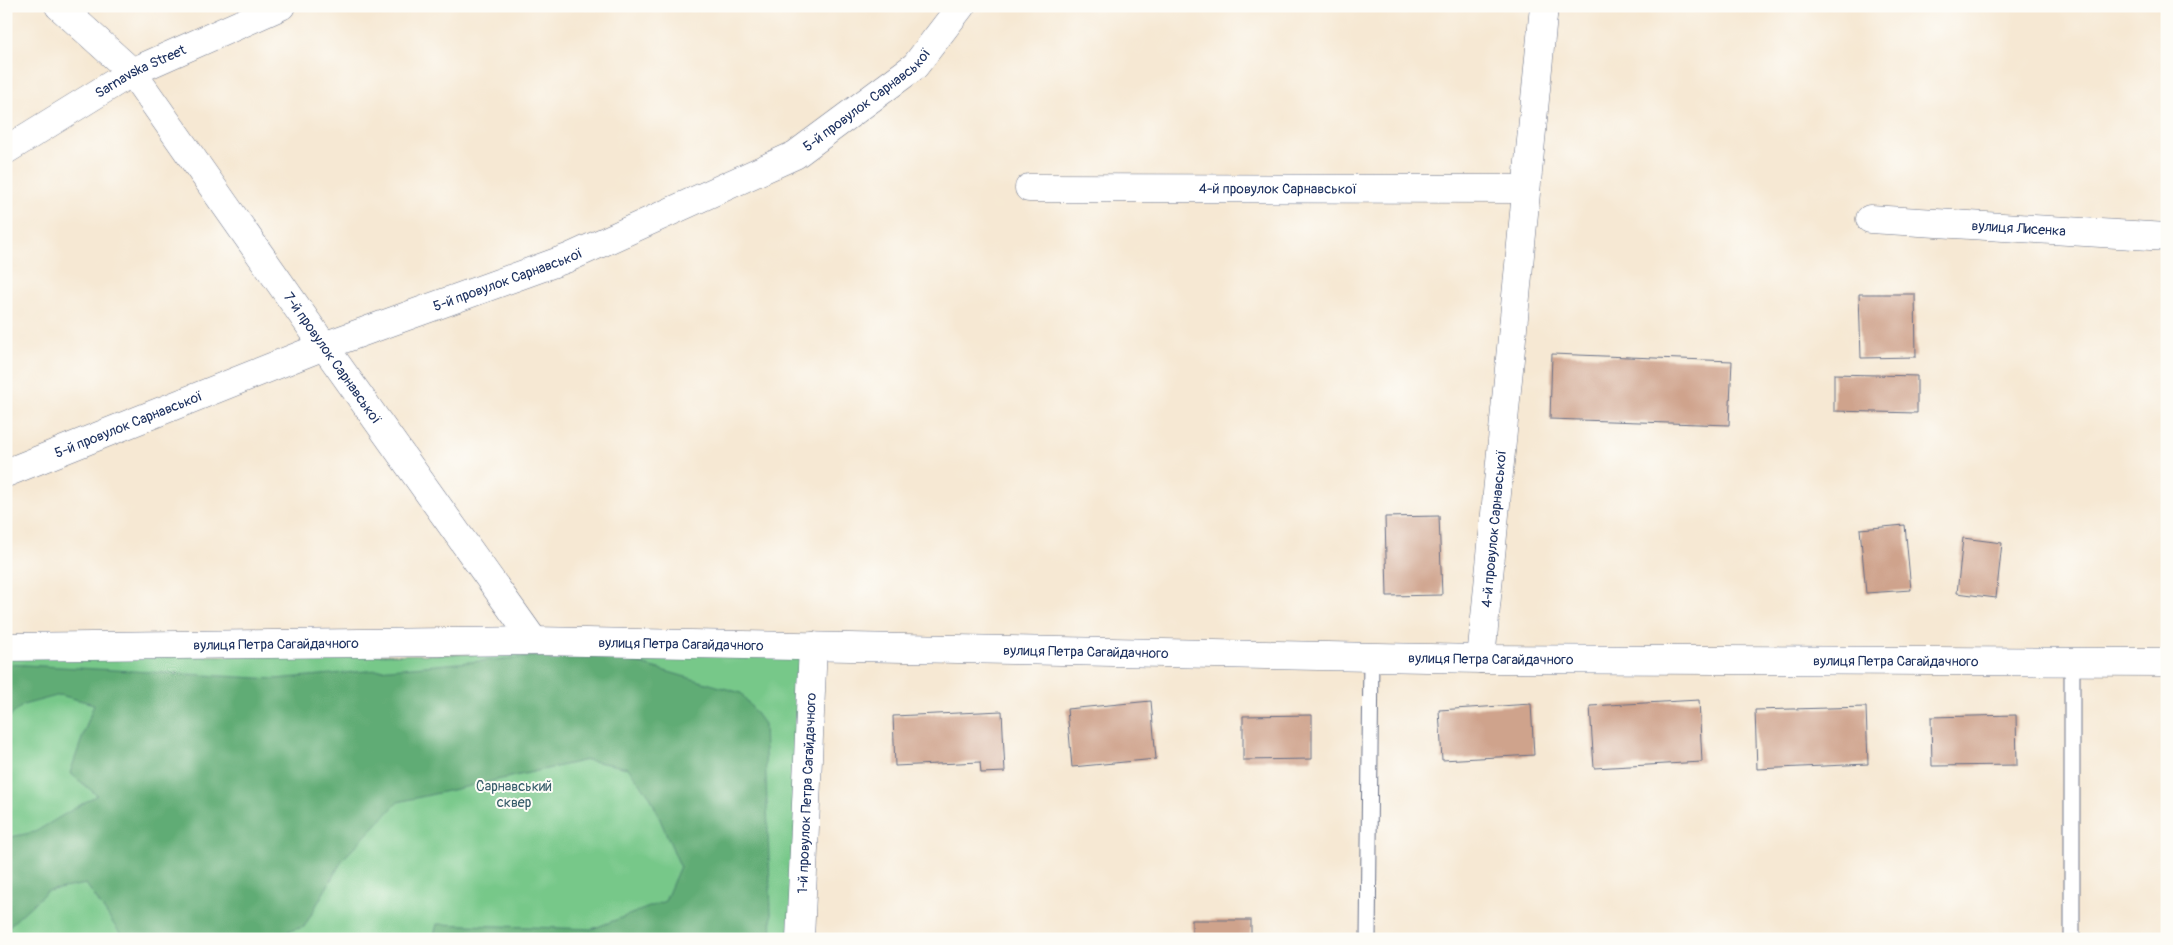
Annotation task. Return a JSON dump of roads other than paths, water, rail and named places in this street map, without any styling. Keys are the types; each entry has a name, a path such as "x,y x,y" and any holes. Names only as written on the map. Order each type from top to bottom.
{"street":[{"name":"7-й провулок Сарнавської","path":"59,6 132,72 534,641"},
{"name":"Sarnavska Street","path":"6,150 132,72 282,6"},
{"name":"5-й провулок Сарнавської","path":"6,473 324,346 568,258 795,155 915,66 961,6"},
{"name":"4-й провулок Сарнавської","path":"1480,659 1544,6"},
{"name":"4-й провулок Сарнавської","path":"1029,188 1526,190"},
{"name":"вулиця Лисенка","path":"1870,219 2167,237"},
{"name":"вулиця Петра Сагайдачного","path":"6,647 534,641 1480,659 2167,662"},
{"name":"1-й провулок Петра Сагайдачного","path":"800,939 813,646"}],"lane":[{"path":"1368,939 1371,657"},
{"path":"2072,661 2072,939"}],"park label":[{"name":"Сарнавський сквер","path":"514,794"}]}
